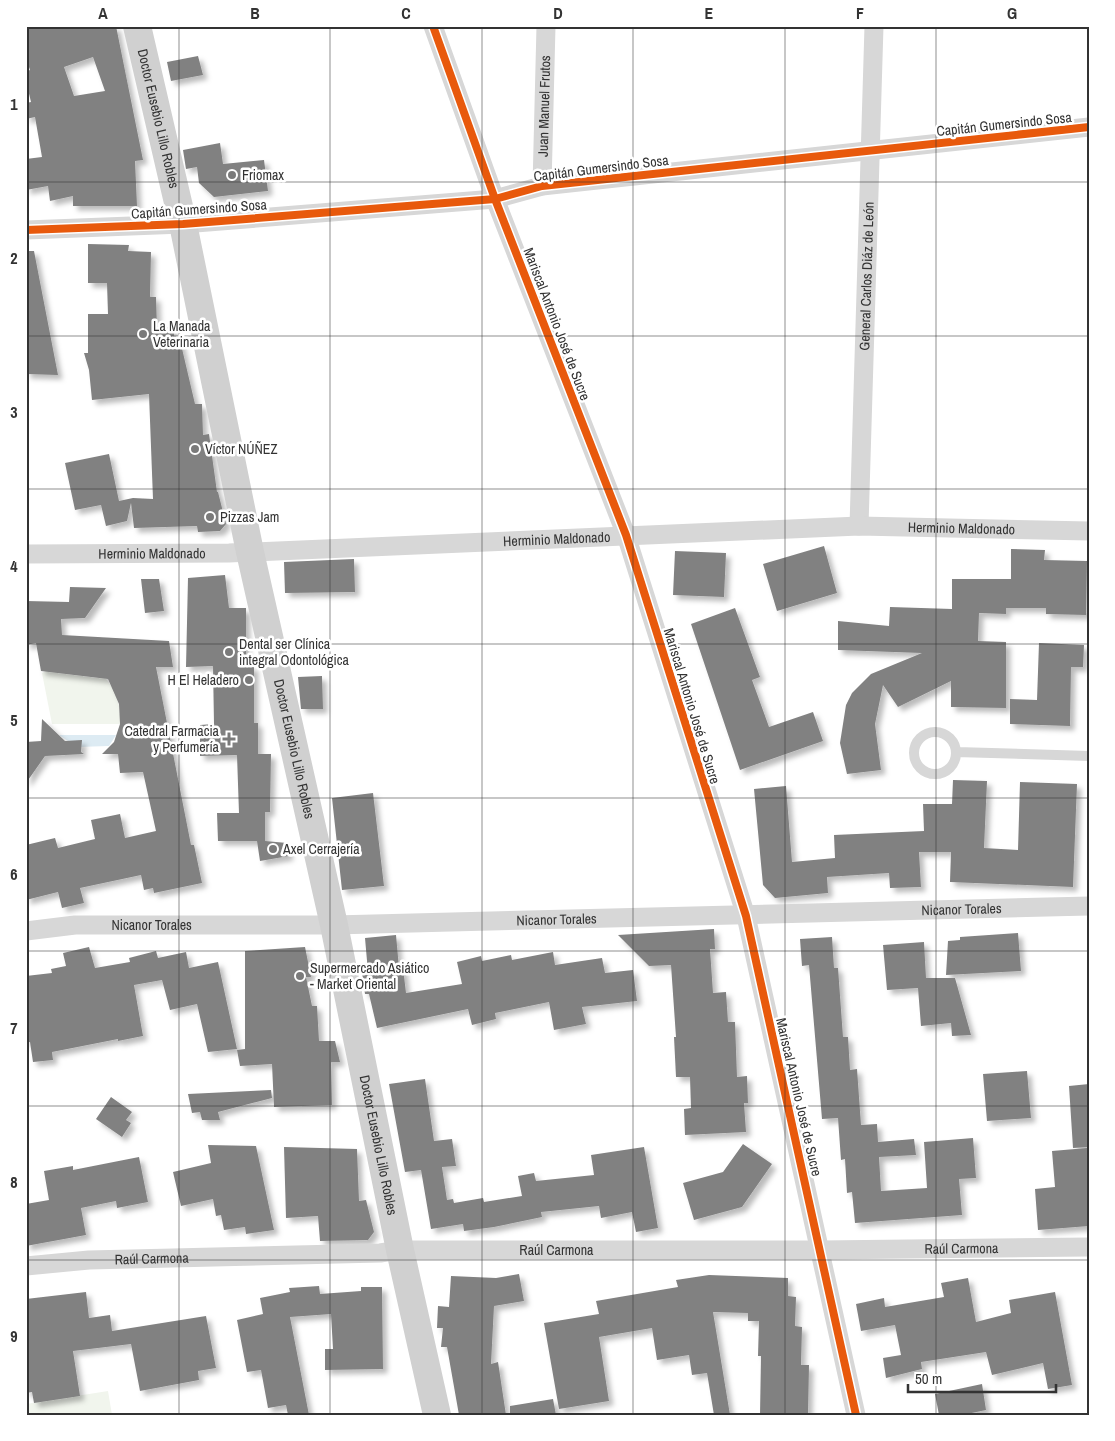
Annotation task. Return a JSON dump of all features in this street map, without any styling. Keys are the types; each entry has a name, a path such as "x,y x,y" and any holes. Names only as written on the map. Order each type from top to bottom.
{"main road":[{"name":"Doctor Eusebio Lillo Robles","path":"137,26 183,224 250,552 334,925 400,1250 437,1415"}],"street":[{"name":"Mariscal Antonio José de Sucre","path":"433,26 495,199 626,535 746,916 856,1415"},
{"name":"Juan Manuel Frutos","path":"542,186 546,26"},
{"name":"General Carlos Diáz de León","path":"859,526 872,150 874,26"},
{"name":"Capitán Gumersindo Sosa","path":"26,230 183,224 495,199 542,186 1089,127"},
{"name":"Herminio Maldonado","path":"26,554 250,552 859,526 1089,531"},
{"name":"Nicanor Torales","path":"26,931 75,925 334,925 1089,906"},
{"name":"Raúl Carmona","path":"26,1266 89,1260 380,1253 400,1250 821,1250 1089,1247"}],"lane":[{"path":"939,732 948,736 954,743 956,752 955,761 949,769 941,773 932,774 923,770 917,763 914,754 916,745 922,737 930,733 939,732"},
{"path":"956,752 1089,756"}],"shaded area":[{"path":"60,664 59,673 98,678 100,674 110,684 114,690 120,710 120,724 52,724 42,673"},
{"path":"59,735 116,735 109,746 77,747"},
{"path":"108,1391 112,1415 26,1415 26,1404"}],"building":[{"path":"26,26 116,26 143,160 135,161 137,206 73,206 73,196 50,201 48,186 26,190 26,159 42,157 35,117 26,119 26,103 31,102 26,81 26,72 30,70 26,58","holes":["93,57 105,91 74,96 64,67"]},
{"path":"198,56 203,75 171,81 167,62"},
{"name":"Friomax","path":"220,143 223,164 264,160 268,191 214,197 199,183 197,167 186,169 183,150"},
{"path":"88,244 129,245 128,251 151,252 150,297 156,297 157,328 174,327 174,340 180,340 195,404 202,404 203,435 209,434 217,492 226,524 220,531 198,532 197,526 134,528 131,503 127,521 106,526 101,505 75,510 65,463 109,454 119,501 133,498 153,499 149,394 92,400 89,370 84,353 88,353 88,314 108,314 107,283 88,283"},
{"path":"26,251 34,251 58,375 26,374"},
{"path":"824,546 837,593 777,611 763,564"},
{"path":"1011,549 1045,550 1044,560 1087,561 1086,615 1046,614 1046,608 1006,608 1006,614 979,613 978,641 1006,642 1006,708 951,707 951,681 898,707 883,685 875,724 881,770 847,774 840,743 846,705 852,693 871,674 922,653 838,650 838,621 889,626 890,607 952,609 952,579 1011,579"},
{"path":"675,551 726,553 724,597 673,595"},
{"path":"354,559 355,592 285,593 284,562"},
{"path":"225,575 229,608 246,608 246,666 254,666 254,723 258,723 258,754 271,754 270,812 265,812 265,841 287,843 289,856 260,861 257,841 218,841 217,813 239,813 237,755 200,756 200,725 214,724 213,666 186,667 188,578"},
{"path":"141,579 159,579 164,611 145,613"},
{"path":"70,587 106,588 85,618 61,619 62,635 169,641 173,667 156,667 191,845 194,845 202,883 154,893 153,888 144,890 141,875 80,888 84,903 62,908 58,892 26,900 26,845 55,838 58,848 95,839 91,820 120,814 125,838 156,831 143,772 120,773 118,754 102,754 114,742 120,724 119,704 108,679 41,671 36,643 26,645 26,601 69,602"},
{"path":"735,608 760,677 752,680 769,727 813,712 823,741 740,770 691,624"},
{"path":"1039,643 1084,645 1083,667 1071,667 1070,726 1010,724 1010,699 1037,700"},
{"path":"322,676 323,709 301,709 298,677"},
{"path":"42,719 65,741 82,740 81,752 84,754 45,756 26,783 26,742 41,741"},
{"path":"953,780 987,781 984,848 1018,850 1020,782 1077,784 1073,887 950,882 951,852 919,852 921,887 890,888 889,873 827,877 828,893 775,898 763,885 754,789 786,786 792,862 835,858 834,835 924,831 923,804 952,804"},
{"path":"373,793 384,886 342,890 332,798"},
{"path":"714,929 715,949 710,949 713,993 726,992 728,1022 735,1022 737,1077 747,1076 748,1103 744,1103 746,1132 685,1135 684,1109 691,1108 690,1077 676,1077 674,1037 676,1037 671,965 649,966 618,935"},
{"path":"1018,933 1021,971 946,975 948,941 960,940 960,937"},
{"path":"396,935 399,968 403,968 406,993 462,984 457,962 481,956 482,961 511,955 512,960 553,952 555,965 602,958 605,973 633,970 637,1001 582,1007 586,1024 554,1030 549,1002 495,1013 496,1019 472,1025 468,1009 377,1028 369,994 365,994 362,972 368,972 365,938"},
{"path":"832,937 834,968 838,968 843,1037 848,1037 850,1070 857,1069 861,1125 877,1124 878,1142 914,1139 916,1155 879,1157 881,1191 927,1188 924,1142 973,1138 976,1178 959,1179 962,1215 855,1223 852,1192 847,1193 845,1159 841,1160 838,1118 822,1119 809,965 802,966 800,939"},
{"path":"924,942 926,978 955,978 971,1035 952,1036 951,1023 921,1026 918,988 887,990 883,945"},
{"path":"89,947 95,968 130,962 129,958 156,951 158,958 186,952 189,968 218,962 237,1049 208,1052 197,1004 170,1010 162,980 134,985 143,1036 52,1052 53,1060 33,1062 30,1042 26,1043 26,976 52,973 51,969 66,966 63,953"},
{"path":"305,947 311,977 306,977 312,1006 317,1006 319,1041 335,1041 340,1062 331,1062 332,1105 274,1107 272,1064 240,1066 237,1050 245,1049 245,951"},
{"path":"1027,1071 1031,1118 987,1121 983,1074"},
{"path":"425,1079 434,1141 452,1139 456,1166 442,1167 447,1200 453,1199 454,1203 483,1198 484,1202 522,1196 518,1176 534,1173 536,1181 594,1175 591,1155 644,1147 658,1228 636,1232 632,1212 601,1218 599,1206 541,1212 542,1217 494,1227 464,1231 463,1224 431,1229 421,1170 405,1172 389,1084"},
{"path":"1089,1084 1089,1147 1073,1148 1069,1086"},
{"path":"271,1090 272,1098 218,1112 220,1120 202,1120 200,1112 192,1113 188,1094"},
{"path":"111,1097 132,1112 126,1120 131,1123 122,1137 96,1119"},
{"path":"743,1144 772,1164 742,1207 694,1220 683,1183 723,1172"},
{"path":"208,1145 256,1146 274,1230 246,1234 245,1227 224,1230 221,1215 216,1216 213,1199 181,1206 173,1172 211,1163"},
{"path":"284,1147 357,1149 359,1201 366,1200 374,1232 368,1240 320,1241 318,1216 286,1218"},
{"path":"1087,1148 1089,1226 1038,1230 1035,1189 1055,1187 1052,1151"},
{"path":"139,1157 148,1202 117,1208 116,1201 81,1208 86,1235 26,1246 26,1204 49,1200 44,1171 73,1166 73,1170"},
{"path":"519,1274 524,1301 494,1306 491,1364 498,1362 506,1415 459,1415 447,1347 441,1347 443,1328 437,1328 438,1306 449,1307 451,1276 496,1278"},
{"path":"709,1275 788,1278 788,1296 796,1297 795,1326 802,1327 801,1365 809,1365 808,1415 760,1415 761,1356 758,1356 759,1321 748,1321 748,1313 713,1312 730,1415 714,1415 707,1373 692,1375 689,1355 657,1360 652,1328 599,1337 609,1401 559,1409 544,1323 599,1314 596,1301 678,1287 676,1280"},
{"path":"968,1278 976,1322 1011,1313 1009,1300 1055,1292 1072,1385 1048,1389 1043,1363 992,1375 986,1352 921,1362 922,1369 886,1378 883,1358 901,1355 895,1325 861,1331 856,1304 884,1298 885,1307 944,1297 941,1283"},
{"path":"319,1286 320,1294 361,1291 361,1287 382,1287 383,1369 325,1370 325,1349 333,1349 331,1314 290,1317 309,1415 288,1415 286,1405 268,1408 261,1370 247,1372 237,1320 263,1314 260,1298 290,1292 289,1288"},
{"path":"86,1292 89,1318 110,1315 112,1331 206,1316 216,1368 198,1371 199,1380 140,1391 131,1344 73,1351 80,1396 34,1403 32,1392 26,1393 26,1299"},
{"path":"982,1384 986,1410 962,1415 939,1415 935,1394"},
{"path":"553,1399 556,1415 510,1415 510,1406"}],"cycle path":[{"path":"433,26 495,199 626,535 746,916 856,1415"},
{"path":"26,230 183,224 495,199 542,186 1089,127"}],"place":[{"name":"Friomax","path":"232,175"},
{"name":"La Manada Veterinaria","path":"143,334"},
{"name":"Víctor NÚÑEZ","path":"195,449"},
{"name":"Pizzas Jam","path":"210,517"},
{"name":"Dental ser Clínica integral Odontológica","path":"229,652"},
{"name":"H El Heladero","path":"249,680"},
{"name":"Catedral Farmacia y Perfumería","path":"229,739"},
{"name":"Axel Cerrajería","path":"273,849"},
{"name":"Supermercado Asiático - Market Oriental","path":"300,976"}]}
